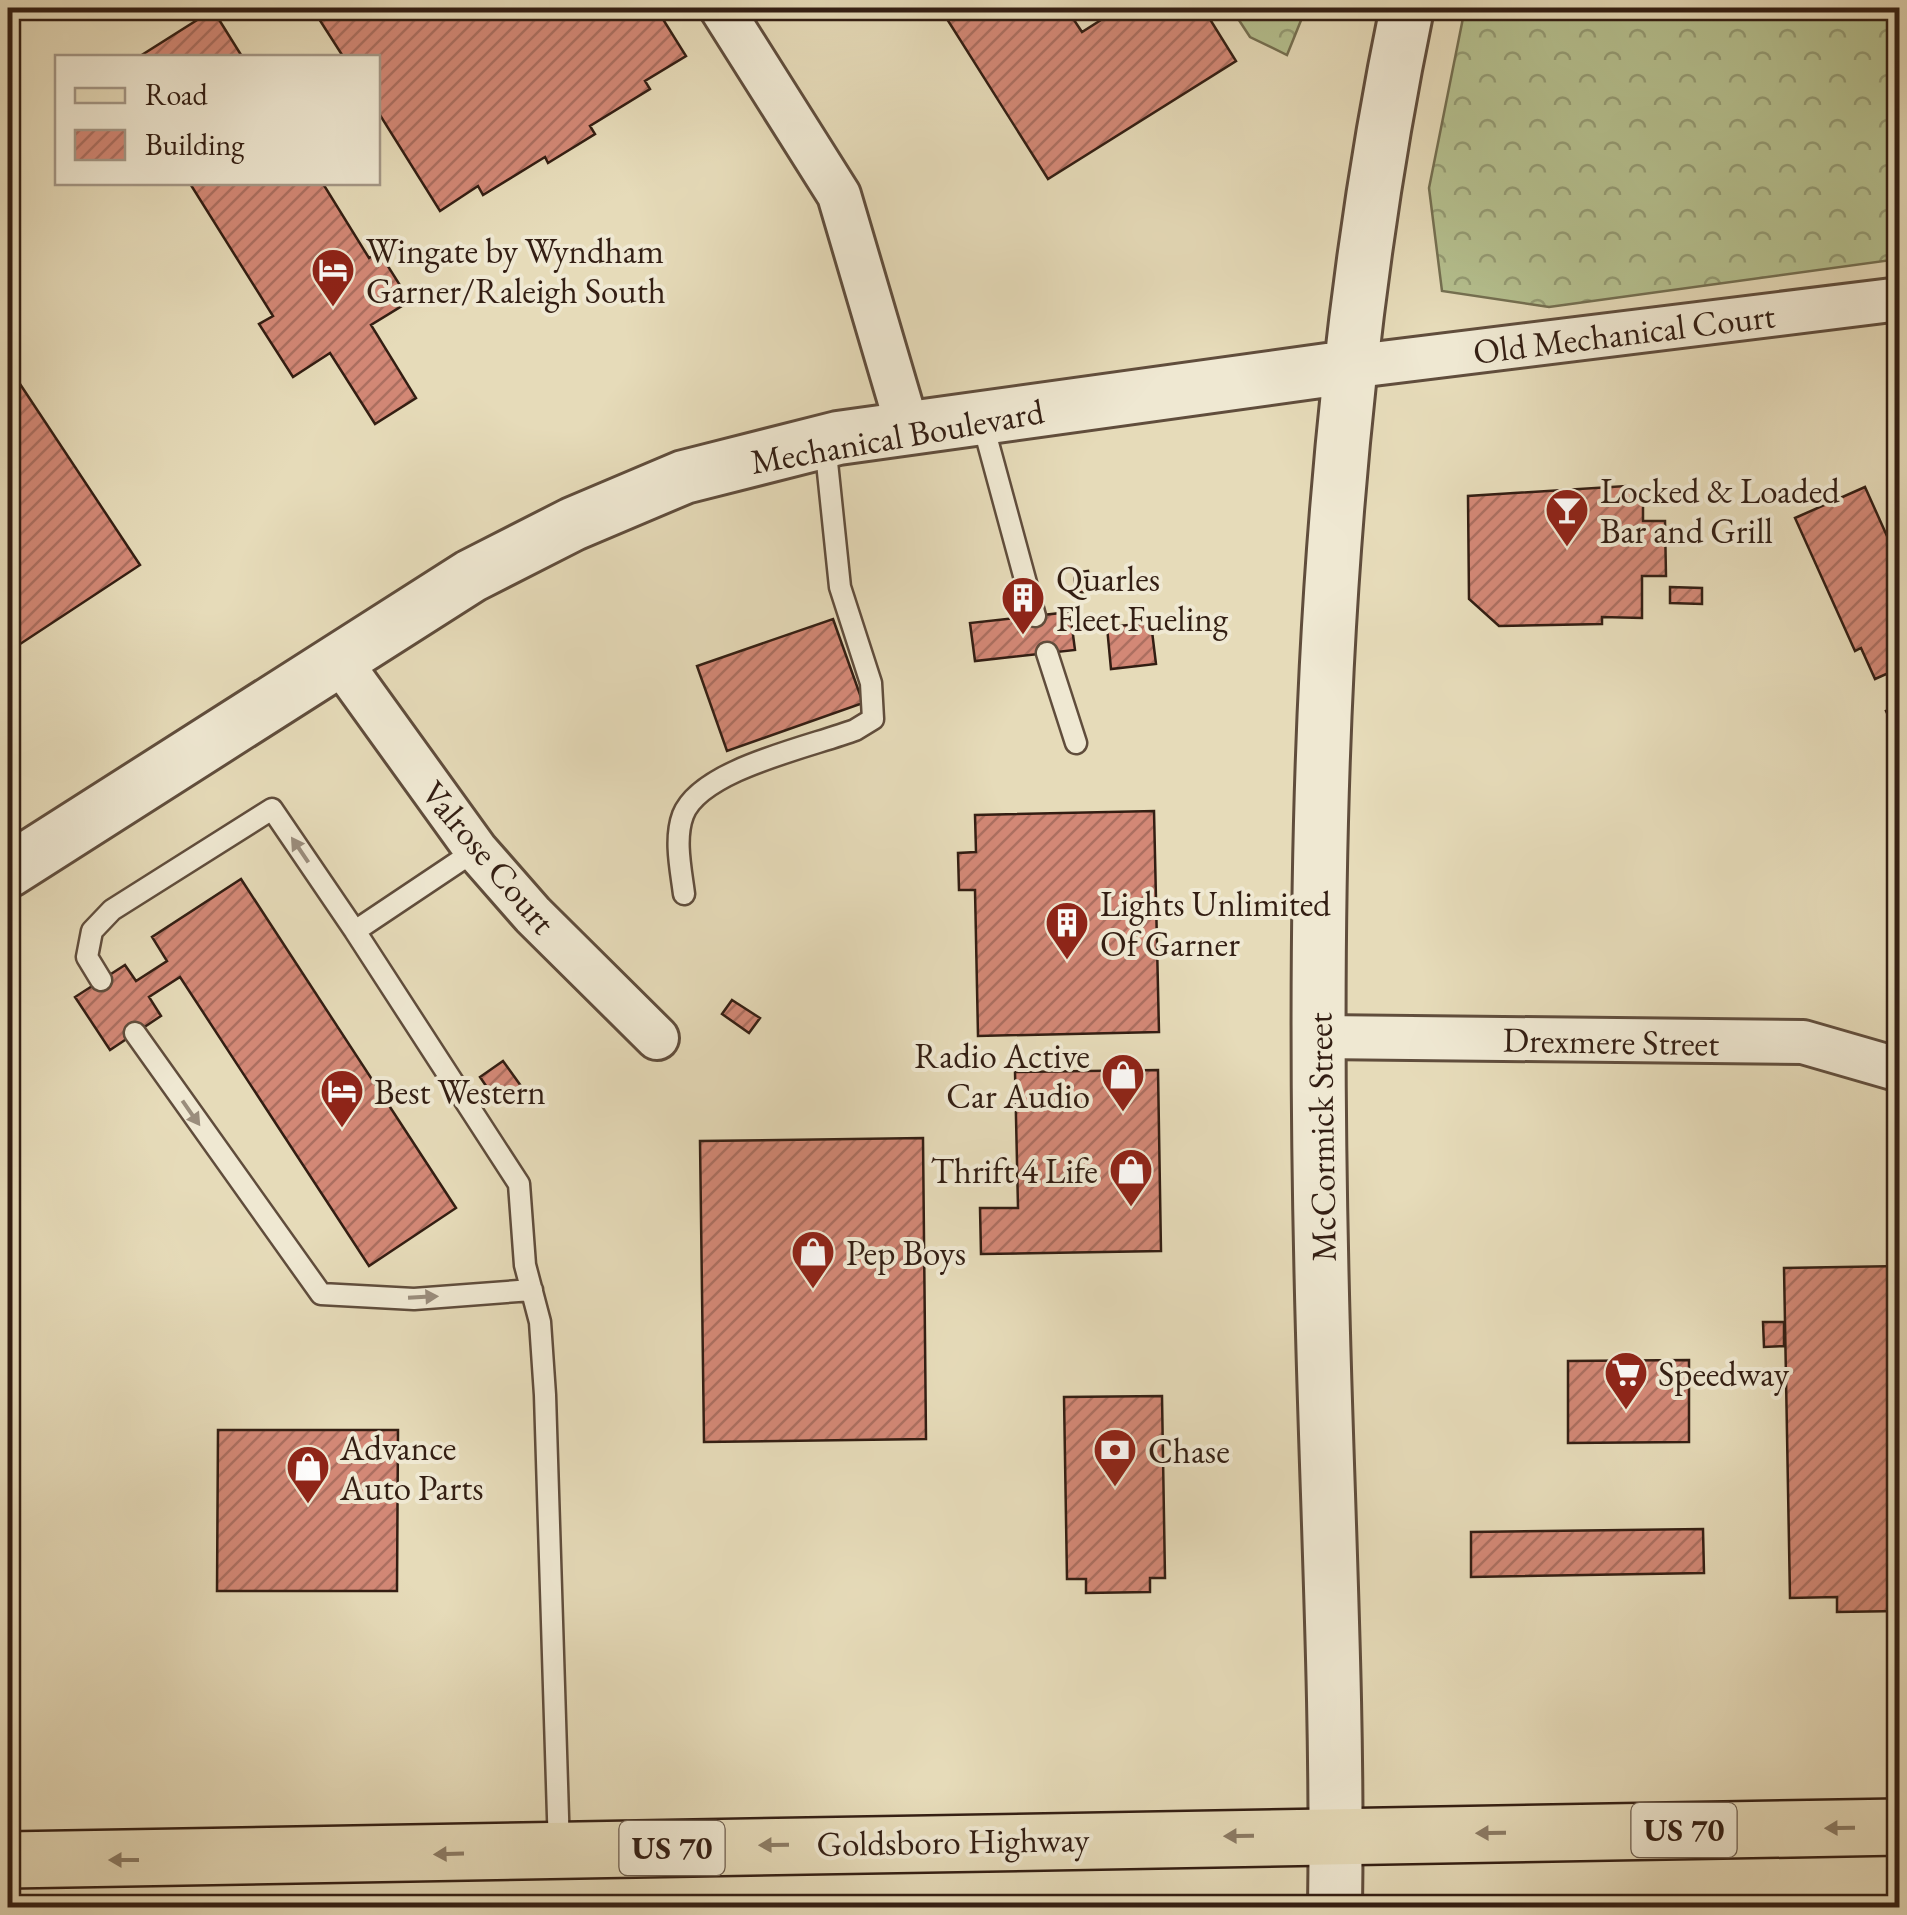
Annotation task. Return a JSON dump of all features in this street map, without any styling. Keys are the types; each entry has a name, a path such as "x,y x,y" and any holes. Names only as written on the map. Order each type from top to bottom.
{"main road":[{"name":"Goldsboro Highway","path":"8,1860 1900,1827"}],"street":[{"path":"720,8 838,195 908,429"},
{"path":"1349,367 1384,120 1407,8"},
{"name":"Old Mechanical Court","path":"1349,367 1900,299"},
{"name":"Mechanical Boulevard","path":"8,871 471,576 573,524 684,476 825,441 1349,367"},
{"name":"McCormick Street","path":"1336,1908 1319,1037 1324,776 1349,367"},
{"name":"Valrose Court","path":"339,660 476,850 533,915 657,1038"},
{"name":"Drexmere Street","path":"1319,1037 1803,1042 1900,1070"}],"lane":[{"path":"981,419 1035,616"},
{"path":"684,894 681,819 695,794 734,773 843,735 872,719 871,683 840,587 825,441"},
{"path":"1047,653 1076,743"},
{"path":"101,980 87,957 92,931 112,910 272,809 519,1184 525,1265 540,1322 551,1498 559,1851"},
{"path":"354,931 476,850"},
{"path":"136,1032 322,1294 414,1299 532,1290"}],"green space":[{"path":"1231,8 1306,8 1287,55 1250,37"},
{"path":"1465,8 1899,8 1899,259 1549,307 1442,291 1429,188"}],"building":[{"path":"312,8 656,8 686,56 645,81 650,89 590,126 595,134 548,163 545,157 483,195 478,186 440,211 380,115 380,55 342,55"},
{"path":"940,8 1066,8 1082,32 1120,8 1203,8 1236,61 1048,179"},
{"path":"213,10 241,55 142,55"},
{"name":"Wingate by Wyndham Garner/Raleigh South","path":"191,185 324,185 369,258 379,252 410,301 371,325 416,398 375,424 330,353 293,377 259,324 273,316"},
{"path":"20,384 140,565 8,652 8,393"},
{"name":"Locked & Loaded Bar and Grill","path":"1626,486 1627,491 1643,491 1643,521 1665,521 1666,576 1642,576 1642,618 1602,617 1602,624 1499,626 1469,599 1468,496"},
{"path":"1865,487 1900,565 1900,668 1875,679 1861,648 1855,651 1795,518"},
{"path":"1088,571 1091,591 1076,593 1074,573"},
{"path":"1670,587 1702,588 1702,604 1670,603"},
{"name":"Quarles Fleet Fueling","path":"1070,612 1075,650 975,661 970,623"},
{"path":"833,619 863,703 727,751 697,666"},
{"path":"1151,623 1156,664 1111,669 1107,627"},
{"path":"1900,705 1900,729 1895,731 1886,711"},
{"name":"Lights Unlimited Of Garner","path":"1154,811 1159,1032 978,1036 975,890 959,890 958,853 976,852 975,815"},
{"name":"Best Western","path":"241,879 456,1208 369,1266 180,977 149,997 161,1016 110,1050 75,997 125,965 136,981 167,961 152,937"},
{"path":"732,1000 760,1018 749,1033 722,1014"},
{"path":"503,1061 521,1086 497,1102 480,1077"},
{"path":"1158,1070 1161,1251 981,1254 980,1208 1018,1208 1015,1072"},
{"name":"Pep Boys","path":"923,1138 926,1439 704,1442 700,1141"},
{"path":"1900,1266 1900,1611 1837,1612 1837,1597 1790,1598 1784,1268"},
{"path":"1763,1322 1784,1322 1784,1346 1764,1347"},
{"path":"1689,1360 1689,1442 1568,1443 1568,1361"},
{"name":"Chase","path":"1162,1396 1165,1578 1150,1578 1150,1592 1086,1593 1086,1579 1067,1579 1064,1397"},
{"name":"Advance Auto Parts","path":"218,1430 398,1430 397,1591 217,1591"},
{"path":"1703,1529 1704,1573 1471,1577 1471,1532"}],"place":[{"name":"Wingate by Wyndham Garner/Raleigh South","path":"333,308"},
{"name":"Locked & Loaded Bar and Grill","path":"1567,548"},
{"name":"Quarles Fleet Fueling","path":"1023,636"},
{"name":"Lights Unlimited Of Garner","path":"1067,961"},
{"name":"Radio Active Car Audio","path":"1123,1113"},
{"name":"Best Western","path":"342,1129"},
{"name":"Thrift 4 Life","path":"1131,1208"},
{"name":"Pep Boys","path":"813,1290"},
{"name":"Speedway","path":"1626,1411"},
{"name":"Chase","path":"1115,1488"},
{"name":"Advance Auto Parts","path":"308,1505"}]}
